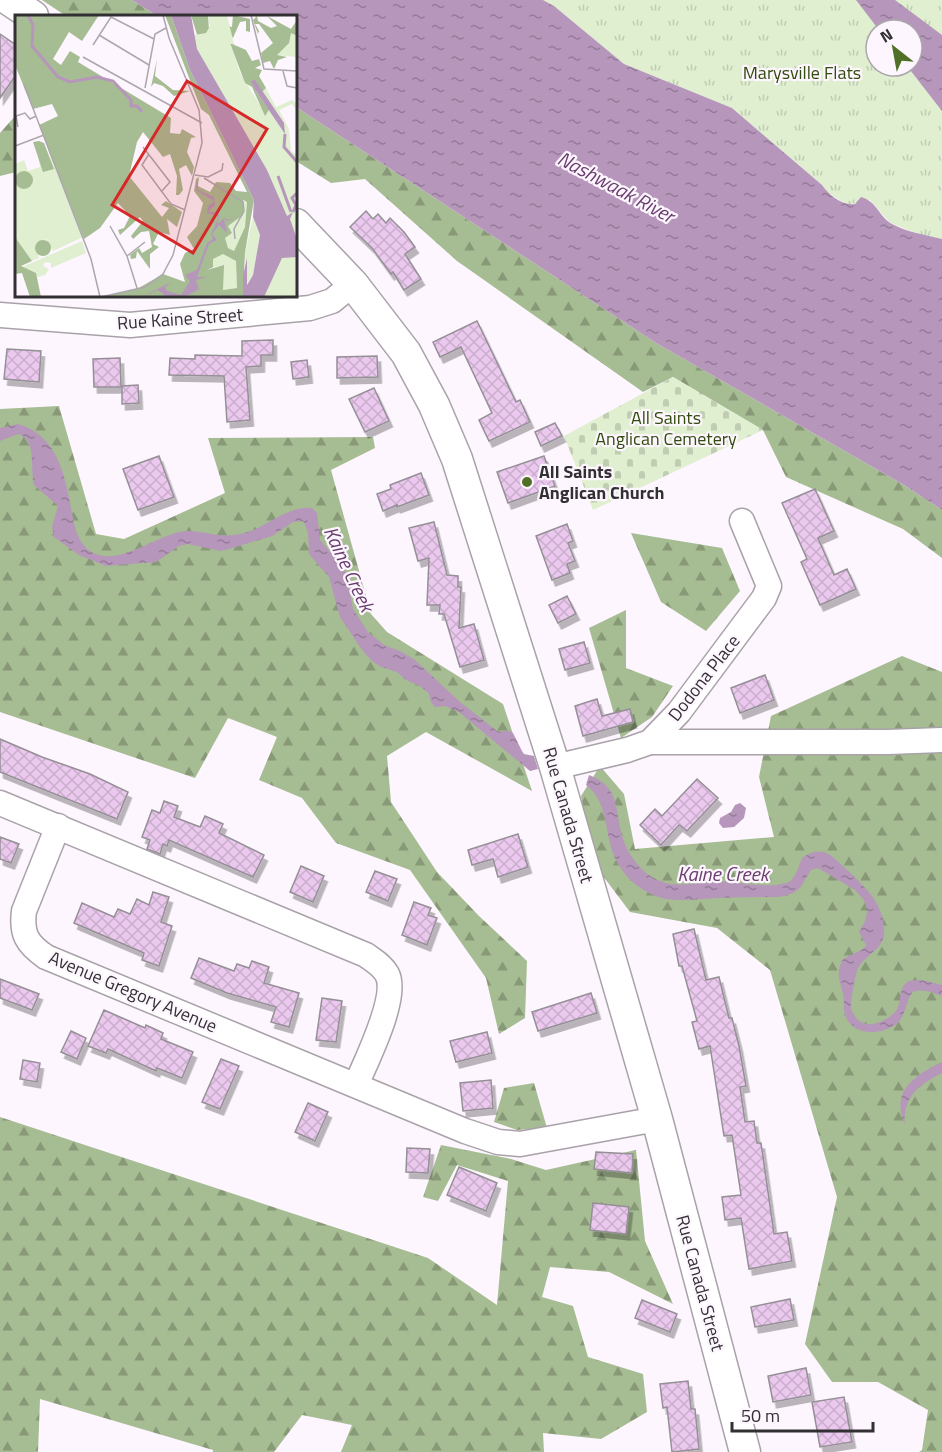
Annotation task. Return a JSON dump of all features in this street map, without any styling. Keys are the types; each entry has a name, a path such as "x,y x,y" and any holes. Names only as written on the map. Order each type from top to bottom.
{"main road":[{"path":"9,0 32,15"},
{"name":"Rue Canada Street","path":"297,225 353,284 406,353 434,405 457,459 555,767 657,1119 745,1452"}],"street":[{"name":"Rue Kaine Street","path":"0,315 108,325 156,324 310,308 332,302 353,284"},
{"name":"Dodona Place","path":"555,767 627,750 650,742 679,712 764,598 769,586 742,521"},
{"path":"650,742 942,740"},
{"path":"0,803 366,955 377,963 387,974 391,988 388,1004 356,1085"},
{"name":"Avenue Gregory Avenue","path":"58,826 24,911 22,924 26,938 34,949 46,957 465,1131 498,1142 520,1144 546,1141 657,1119"}],"green space":[{"path":"42,0 132,0 155,15 64,15"},
{"name":"Marysville Flats","path":"543,0 942,0 942,239 921,235 890,223 870,200 847,205 827,192 822,185 732,108 624,64 554,6"},
{"path":"297,108 656,343 904,485 942,510 942,558 903,529 786,477 763,430 673,377 643,392 457,261 365,179 331,183 297,162"},
{"path":"15,116 15,172 0,176 0,133"},
{"name":"All Saints Anglican Cemetery","path":"673,377 763,430 593,510 564,436"},
{"path":"59,406 96,534 124,539 225,493 208,438 373,437 375,448 331,470 371,614 387,632 503,704 532,791 426,732 387,756 391,802 437,872 527,961 525,1018 499,1034 486,978 410,870 336,843 302,798 259,780 277,737 228,718 195,778 0,712 0,409"},
{"path":"631,533 722,548 740,591 706,631 661,602"},
{"path":"626,610 626,668 673,686 652,717 621,738 589,628"},
{"path":"902,656 942,672 942,1452 919,1452 922,1450 928,1410 878,1382 832,1382 805,1344 837,1197 770,970 717,928 630,912 594,864 581,796 600,766 624,794 635,849 774,837 759,777 771,716"},
{"path":"534,1083 547,1128 517,1130 494,1122 504,1088"},
{"path":"0,1117 428,1258 497,1305 508,1181 457,1165 438,1201 423,1197 441,1145 511,1159 546,1170 636,1150 645,1241 673,1304 609,1272 550,1267 542,1297 573,1306 588,1357 643,1374 647,1412 601,1439 543,1433 544,1452 341,1452 352,1425 302,1415 274,1452 213,1452 213,1450 40,1399 38,1452 0,1452"}],"water":[{"name":"Nashwaak River","path":"132,0 543,0 554,6 624,64 732,108 836,199 855,204 861,197 867,199 892,224 942,239 942,510 904,485 656,343 297,108 297,15 155,15"},
{"path":"856,0 895,0 919,18 870,18"},
{"path":"924,22 942,35 942,111 916,78 924,78"},
{"path":"18,424 43,438 58,460 78,536 93,553 105,556 119,555 177,533 189,531 224,535 239,534 256,529 295,510 312,508 317,513 320,540 345,569 353,609 368,632 384,645 415,660 460,702 497,731 507,730 513,733 524,754 534,756 538,769 530,771 459,712 445,706 435,707 429,694 420,686 371,660 340,617 329,577 309,554 308,533 304,522 293,522 272,536 221,551 188,544 179,546 156,562 106,566 79,555 54,537 52,527 58,506 34,485 32,455 28,442 18,434 0,441 0,428"},
{"path":"589,775 600,780 612,794 623,839 632,857 645,872 662,882 776,885 789,882 802,858 812,853 826,853 838,861 872,896 883,922 884,932 881,943 858,968 851,1001 851,1009 857,1019 863,1023 873,1024 894,1013 902,989 910,981 942,985 942,996 925,991 915,991 910,996 899,1021 884,1030 870,1032 852,1026 845,1015 839,973 843,959 863,949 866,945 859,932 866,919 867,910 864,900 855,890 818,868 811,870 802,885 792,894 778,897 682,900 662,898 652,894 634,883 615,859 600,802 586,785"},
{"path":"740,803 746,808 744,818 734,827 723,828 719,823 720,818"},
{"path":"942,1062 942,1073 914,1092 906,1106 905,1124 901,1112 903,1093 914,1079"}],"building":[{"path":"0,34 15,44 15,76 0,98"},
{"path":"366,211 373,219 378,214 386,223 390,218 415,247 405,254 421,279 404,290 393,272 391,274 372,248 350,227"},
{"path":"477,321 516,402 520,400 530,422 489,441 479,420 492,413 461,347 440,357 433,342"},
{"path":"273,340 273,355 261,355 261,366 246,367 250,420 227,422 224,376 169,375 170,358 195,359 195,355 242,356 242,341"},
{"path":"7,349 41,351 39,382 4,379"},
{"path":"377,356 378,377 337,378 337,357"},
{"path":"120,358 121,387 94,387 93,359"},
{"path":"307,360 309,377 293,379 291,362"},
{"path":"138,385 139,403 122,404 122,386"},
{"path":"374,388 389,421 365,432 349,399"},
{"path":"555,423 562,436 541,446 535,432"},
{"path":"159,456 174,497 138,510 123,469"},
{"name":"All Saints Anglican Church","path":"544,456 555,486 508,503 497,472"},
{"path":"421,473 429,495 383,511 377,494 391,489 390,485"},
{"path":"815,489 834,531 818,538 834,575 847,569 856,589 820,605 801,562 807,559 782,503"},
{"path":"434,522 447,575 458,576 458,587 461,587 459,628 474,624 484,660 460,667 444,614 439,614 440,605 427,605 429,558 418,561 409,528"},
{"path":"567,524 573,541 568,543 575,561 567,564 570,573 552,580 536,536"},
{"path":"567,596 576,614 558,623 549,605"},
{"path":"584,642 590,663 565,670 559,649"},
{"path":"765,675 774,700 740,713 731,688"},
{"path":"597,699 602,716 630,709 633,722 583,736 575,706"},
{"path":"0,739 90,774 128,792 117,819 0,772"},
{"path":"697,779 718,798 687,831 679,825 661,845 640,825 655,809 662,816"},
{"path":"164,801 178,806 174,817 200,827 205,816 223,824 219,833 264,855 253,877 169,840 167,846 163,844 160,854 147,849 150,840 142,837 152,810 160,813"},
{"path":"518,834 528,867 498,877 493,859 472,865 468,850"},
{"path":"0,837 19,844 11,863 0,859"},
{"path":"301,866 324,876 313,902 290,892"},
{"path":"375,871 397,879 388,901 366,892"},
{"path":"153,892 169,897 161,922 172,926 159,966 142,960 144,953 74,923 82,903 114,917 118,909 130,914 137,899 149,905"},
{"path":"414,902 431,908 428,915 437,918 427,945 402,935"},
{"path":"694,929 706,980 719,977 729,1018 732,1018 746,1086 740,1087 745,1122 754,1121 757,1143 761,1143 774,1234 787,1232 792,1261 749,1269 741,1218 725,1220 722,1197 741,1195 732,1135 724,1136 710,1046 699,1049 692,1022 697,1021 682,966 679,966 673,934"},
{"path":"199,958 234,971 237,964 249,968 252,961 269,967 264,983 299,993 289,1027 271,1022 276,1007 227,993 191,978"},
{"path":"0,979 39,994 32,1010 0,998"},
{"path":"591,993 597,1013 538,1031 532,1012"},
{"path":"322,998 342,1001 336,1042 316,1040"},
{"path":"104,1010 145,1028 146,1025 163,1033 161,1039 193,1052 182,1078 157,1068 156,1071 108,1049 106,1053 88,1046"},
{"path":"71,1031 86,1038 77,1059 61,1052"},
{"path":"487,1032 492,1053 456,1062 450,1041"},
{"path":"221,1059 239,1066 220,1109 202,1102"},
{"path":"23,1060 40,1063 37,1082 20,1079"},
{"path":"491,1080 493,1108 463,1111 460,1083"},
{"path":"308,1103 328,1112 315,1141 295,1132"},
{"path":"407,1148 430,1149 428,1173 406,1172"},
{"path":"596,1152 633,1154 632,1173 594,1169"},
{"path":"459,1167 497,1183 486,1211 447,1195"},
{"path":"593,1203 629,1207 626,1234 590,1230"},
{"path":"790,1299 794,1320 755,1327 751,1307"},
{"path":"642,1300 677,1314 670,1332 635,1318"},
{"path":"806,1368 811,1395 773,1402 768,1376"},
{"path":"688,1381 691,1409 695,1409 699,1449 672,1452 667,1407 663,1408 660,1384"},
{"path":"844,1397 852,1442 820,1447 812,1402"}],"place":[{"name":"All Saints Anglican Church","path":"527,482"}],"water label":[{"name":"Kaine Creek","path":"349,569"},
{"name":"Kaine Creek","path":"723,874"}]}
